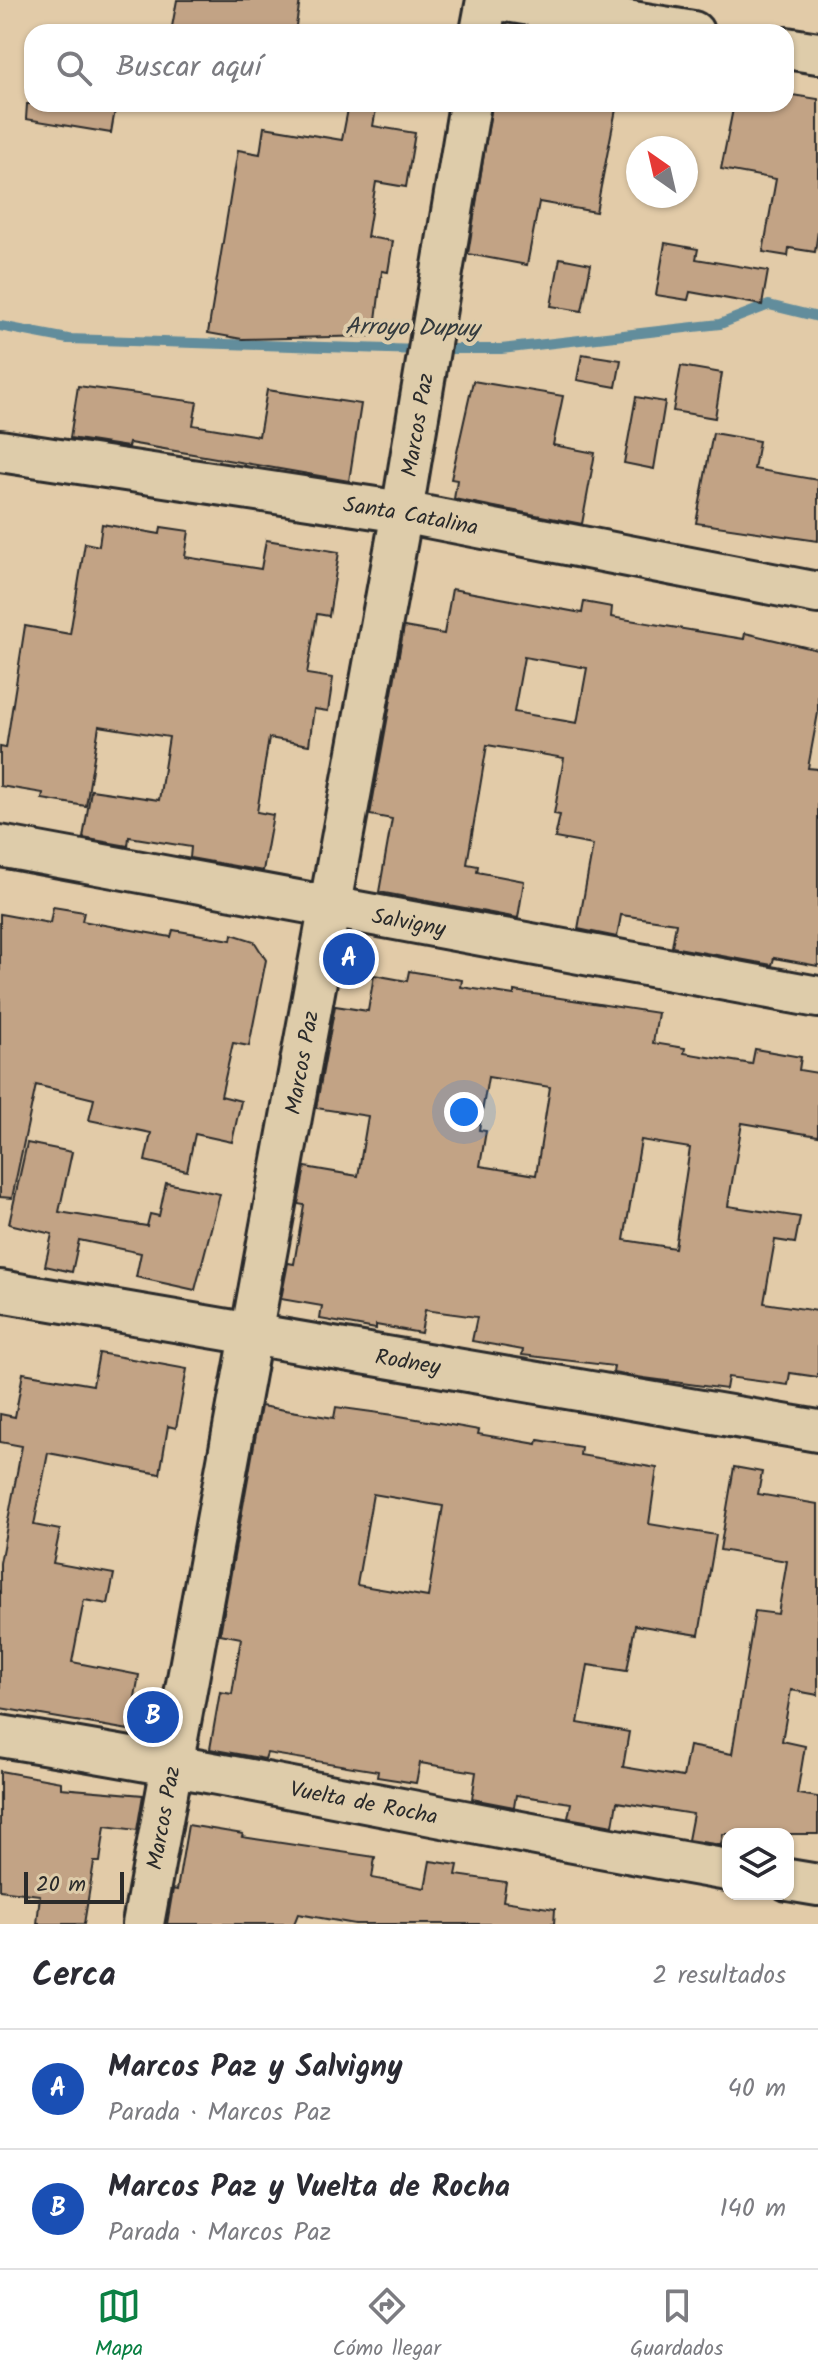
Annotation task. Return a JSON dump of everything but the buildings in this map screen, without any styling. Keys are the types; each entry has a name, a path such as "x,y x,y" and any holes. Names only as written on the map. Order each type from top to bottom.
{"street":[{"path":"482,24 487,0"},
{"path":"500,0 642,8 676,24"},
{"path":"794,49 818,53"},
{"name":"Marcos Paz","path":"143,1924 402,512 469,112"},
{"name":"Santa Catalina","path":"0,451 402,512 818,593"},
{"name":"Salvigny","path":"0,846 818,997"},
{"name":"Rodney","path":"0,1291 818,1431"},
{"name":"Vuelta de Rocha","path":"0,1736 172,1763 568,1842 722,1869"},
{"path":"794,1881 818,1885"}],"waterway":[{"name":"Arroyo Dupuy","path":"436,349 501,349 720,324 769,305 818,317"},
{"name":"Arroyo Dupuy","path":"0,326 68,339 420,350"}],"place":[{"name":"Marcos Paz y Salvigny","path":"349,959"},
{"name":"Marcos Paz y Vuelta de Rocha","path":"153,1717"}]}
